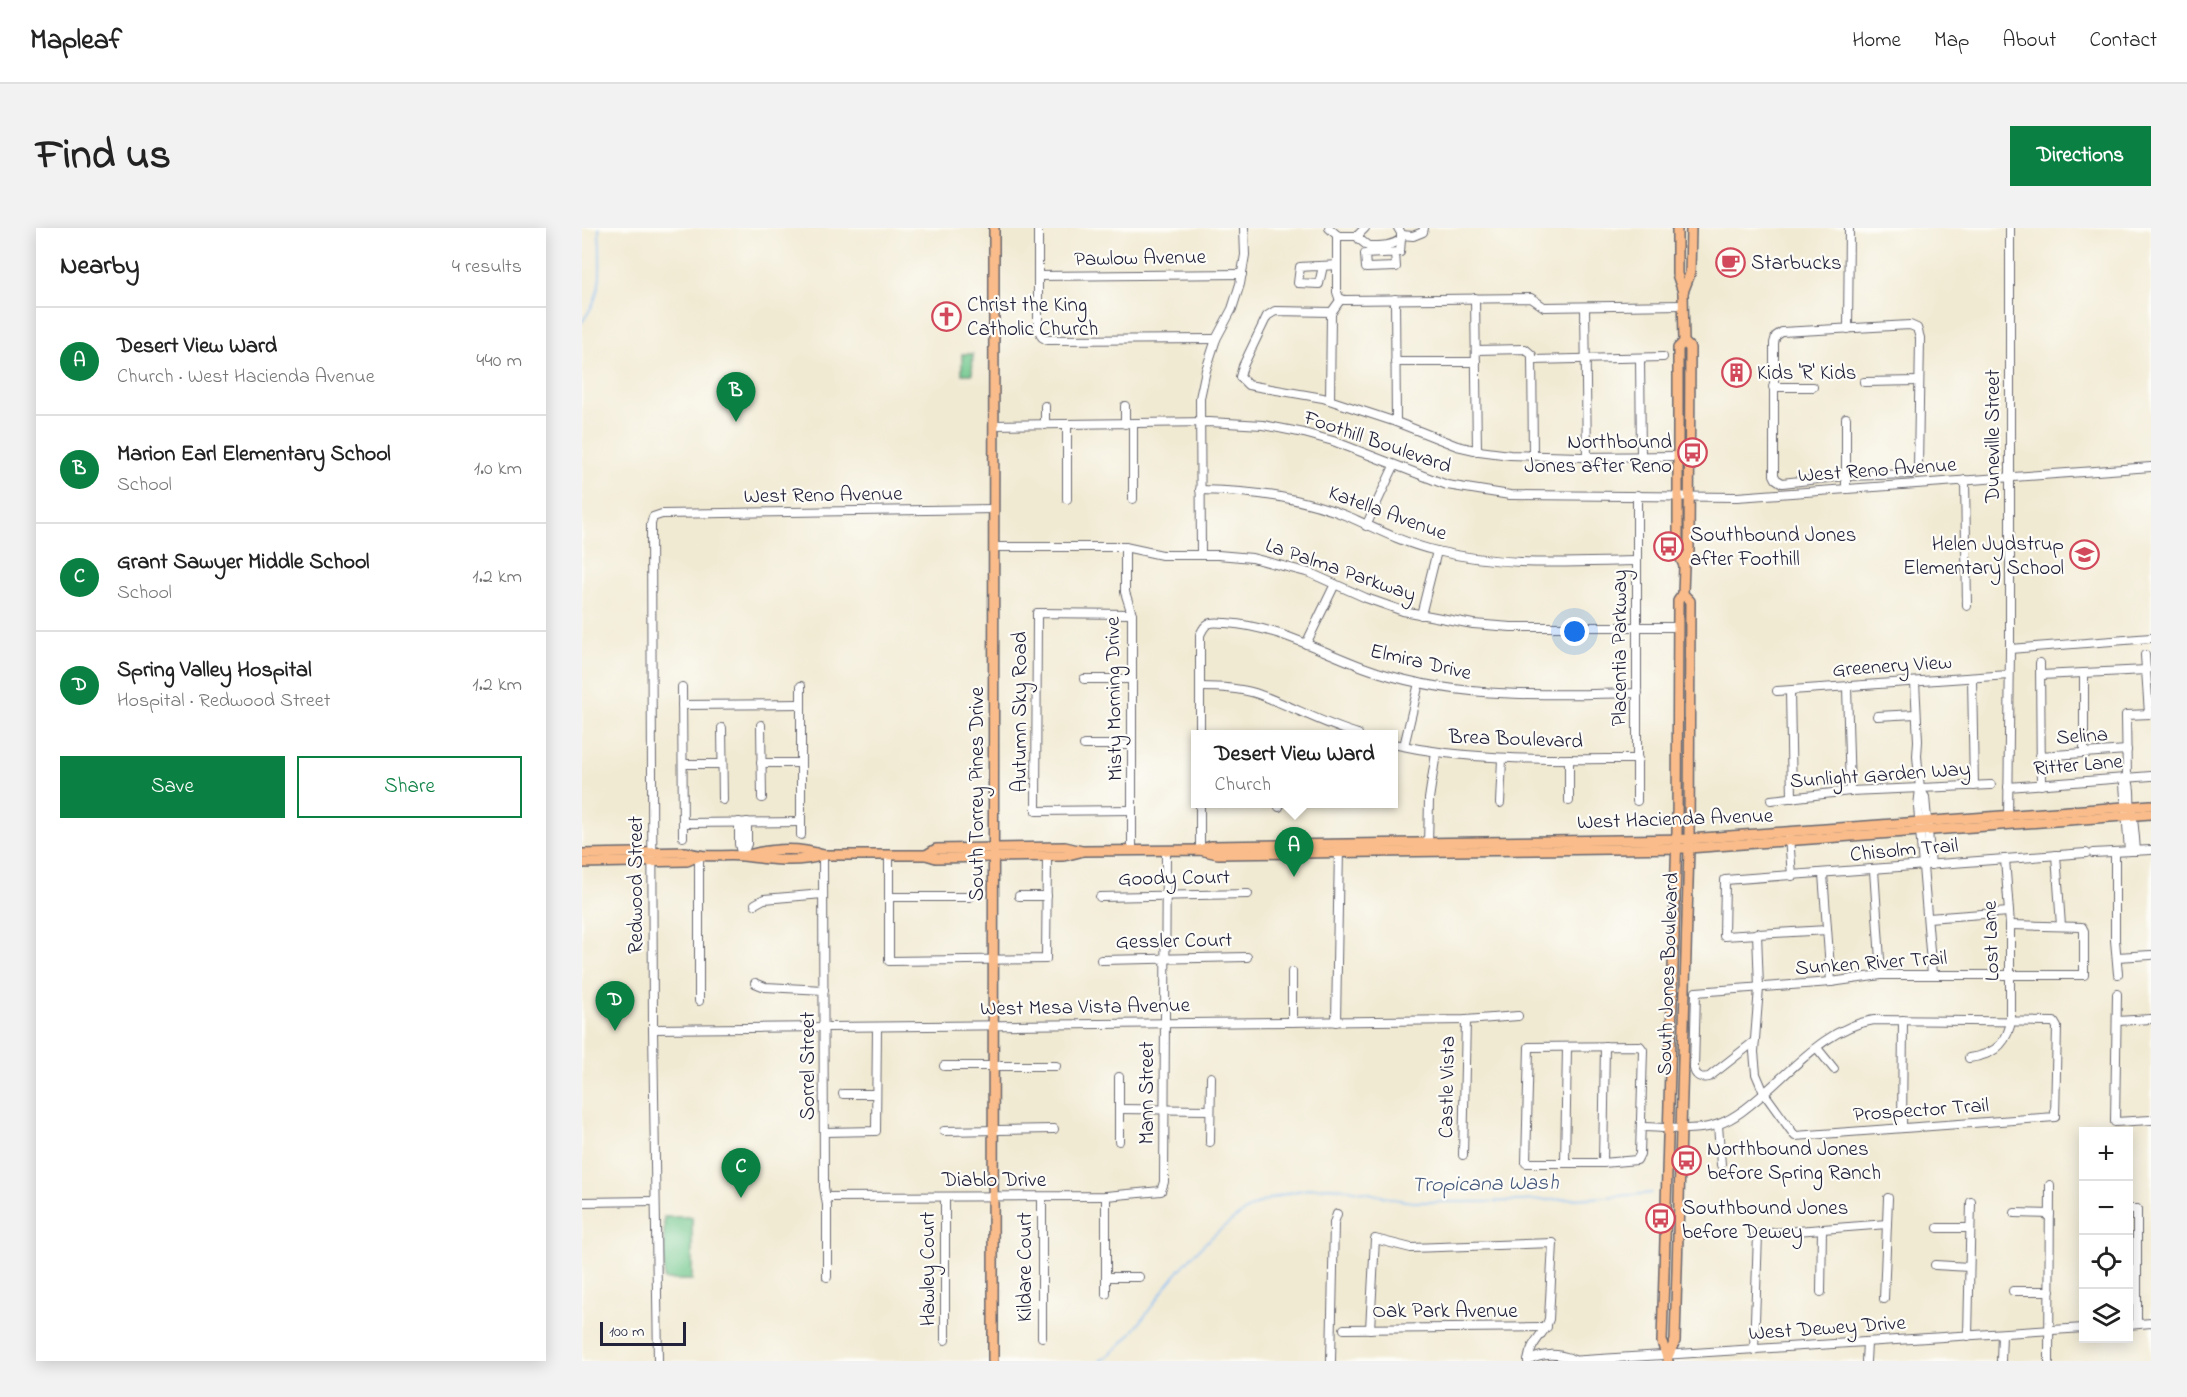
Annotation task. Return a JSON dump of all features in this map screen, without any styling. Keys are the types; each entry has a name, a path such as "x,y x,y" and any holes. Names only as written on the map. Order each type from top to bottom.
{"main road":[{"name":"South Torrey Pines Drive","path":"993,1361 994,228"},
{"name":"South Jones Boulevard","path":"1668,1358 1662,1342 1677,843 1678,601 1683,594 1684,566 1689,552 1690,497 1690,348 1684,342 1683,292 1677,274 1677,228"},
{"name":"South Jones Boulevard","path":"1683,292 1690,274 1690,228"},
{"name":"South Jones Boulevard","path":"1684,342 1678,348 1677,552 1684,566"},
{"name":"South Jones Boulevard","path":"1668,1358 1674,1341 1689,844 1690,601 1683,594"},
{"path":"1677,685 1690,685"},
{"name":"West Hacienda Avenue","path":"994,853 1064,856 1082,851 1132,850 1200,850 1218,854 1256,849 1689,844 2130,811 2151,805"},
{"name":"West Hacienda Avenue","path":"2130,811 2151,814"},
{"name":"West Hacienda Avenue","path":"582,854 687,861 699,856 810,860 823,855 926,855 936,858 1065,847 1082,851"},
{"name":"West Hacienda Avenue","path":"582,863 652,857"},
{"path":"1666,1224 1672,1248 1677,1257"}],"street":[{"path":"1038,228 1038,327 1042,337 1047,340 1216,339"},
{"path":"1201,555 1200,398 1216,339 1232,309 1242,274 1245,255 1244,228"},
{"path":"1329,228 1337,235 1359,236"},
{"path":"1359,236 1365,228"},
{"path":"1400,232 1413,236 1423,232 1424,228"},
{"path":"1848,329 1849,228"},
{"name":"Duneville Street","path":"2008,820 2010,228"},
{"path":"1359,236 1368,246 1386,246 1396,243 1400,232"},
{"path":"1395,253 1400,252 1400,232"},
{"path":"1337,235 1337,292 1341,299"},
{"path":"1323,266 1337,265"},
{"name":"Pawlow Avenue","path":"1038,276 1242,274"},
{"path":"1475,298 1477,451"},
{"path":"1341,299 1531,298 1544,307 1683,305"},
{"path":"1330,400 1332,312 1341,299"},
{"path":"1395,299 1396,422"},
{"path":"1586,307 1587,457"},
{"path":"1332,312 1275,311 1267,316 1240,377 1248,385 1330,400 1457,446 1477,451 1533,456 1678,456"},
{"path":"1910,325 1917,327 1920,338 1918,468 1911,474 1846,476 1782,483 1774,475 1773,387 1776,336 1782,332 1848,329 1872,326 1910,325"},
{"path":"1476,350 1525,349 1532,355 1533,456"},
{"path":"1532,360 1663,357"},
{"path":"1640,358 1641,456"},
{"path":"1395,362 1476,362"},
{"path":"1864,382 1919,381"},
{"path":"1773,387 1813,387"},
{"path":"1045,406 1045,425"},
{"path":"1125,406 1129,424 1133,499"},
{"path":"1846,418 1846,489"},
{"name":"Foothill Boulevard","path":"994,425 1200,422 1250,424 1304,432 1448,485 1487,493 1678,495"},
{"path":"1067,424 1067,499"},
{"path":"1366,525 1394,466"},
{"name":"West Reno Avenue","path":"1678,495 1737,497 2151,467"},
{"path":"1965,480 1967,606"},
{"name":"Katella Avenue","path":"1200,490 1245,491 1277,495 1352,518 1413,544 1478,559 1513,562 1637,561"},
{"name":"Placentia Parkway","path":"1637,495 1637,801"},
{"name":"West Reno Avenue","path":"653,517 662,514 994,509"},
{"name":"Redwood Street","path":"653,517 651,524 653,1029 658,1361"},
{"name":"La Palma Parkway","path":"994,547 1125,548 1162,555 1236,556 1267,561 1310,573 1383,604 1421,615 1492,626 1678,627"},
{"name":"Misty Morning Drive","path":"1125,548 1125,592 1132,614 1132,850"},
{"path":"1421,615 1437,551"},
{"path":"1306,644 1335,584"},
{"name":"Autumn Sky Road","path":"1132,614 1037,613 1036,811 1132,810"},
{"name":"Elmira Drive","path":"1200,687 1200,635 1211,622 1268,629 1374,671 1419,683 1482,693 1514,695 1638,693"},
{"path":"2010,649 2151,638"},
{"path":"2132,851 2126,716 2150,714 2145,655"},
{"path":"2040,663 2041,785"},
{"path":"2041,675 2146,670"},
{"path":"2084,673 2084,753"},
{"name":"Greenery View","path":"1777,691 2009,675"},
{"path":"1972,678 1974,786"},
{"path":"1084,679 1132,679"},
{"path":"1915,682 1917,756 1920,789 1925,797 1924,826 1932,975"},
{"path":"1404,746 1419,683"},
{"path":"801,686 801,835"},
{"path":"682,687 683,837"},
{"path":"1200,730 1200,687 1255,693 1345,730"},
{"path":"1847,687 1851,791"},
{"path":"1790,691 1792,798"},
{"path":"682,705 801,704"},
{"path":"1877,716 1916,714"},
{"path":"761,725 762,798"},
{"path":"722,728 723,800"},
{"path":"1084,745 1132,745"},
{"name":"Brea Boulevard","path":"1398,745 1436,753 1502,759 1638,759"},
{"name":"Selina","path":"2040,756 2127,750"},
{"path":"1428,847 1429,799 1436,753"},
{"path":"1500,802 1502,759"},
{"path":"1569,759 1569,801"},
{"path":"761,763 801,763"},
{"path":"682,764 723,764"},
{"name":"Ritter Lane","path":"2008,787 2151,776"},
{"name":"Sunlight Garden Way","path":"1771,800 1851,791 1991,785"},
{"path":"1200,808 1200,850"},
{"path":"742,856 747,844 743,822"},
{"path":"683,823 801,822"},
{"path":"1789,836 1792,876"},
{"path":"1336,1022 1339,848"},
{"name":"Mann Street","path":"1161,1191 1164,1187 1166,850"},
{"name":"Chisolm Trail","path":"1757,933 1724,936 1725,880 2151,850"},
{"path":"2115,852 2115,940 2118,974"},
{"name":"Sorrel Street","path":"823,855 824,1187 827,1277"},
{"path":"889,855 889,961 1047,959 1047,856"},
{"path":"2010,925 2061,926 2056,855"},
{"path":"699,856 699,1001"},
{"name":"Lost Lane","path":"2005,859 2010,925 2010,1022"},
{"path":"1874,870 1881,975"},
{"path":"1823,874 1831,982"},
{"path":"755,904 764,899 823,894"},
{"name":"Goody Court","path":"1100,897 1248,894"},
{"path":"1019,896 1047,896"},
{"path":"889,897 970,897"},
{"path":"1928,918 2009,912"},
{"name":"Sunken River Trail","path":"1755,1041 1709,1077 1701,1078 1694,1071 1696,992 1831,982 1881,975 2084,975 2084,930 2079,926 2061,926"},
{"path":"1764,1093 1756,1074 1757,933 1827,930"},
{"path":"2117,957 2151,955"},
{"name":"Gessler Court","path":"1101,960 1247,957"},
{"path":"1292,972 1292,1022"},
{"path":"755,983 765,987 824,990"},
{"path":"2117,994 2115,1122 2151,1120"},
{"name":"West Mesa Vista Avenue","path":"653,1029 1336,1022 1466,1020 1518,1016"},
{"path":"2117,1021 2151,1019"},
{"name":"Castle Vista","path":"1463,1155 1466,1020"},
{"path":"1641,1127 1681,1129 1718,1125 1742,1112 1838,1031 1858,1023 1874,1020 2010,1022 2006,1038 1996,1050 1969,1058"},
{"path":"1902,1128 1903,1020"},
{"name":"Prospector Trail","path":"1764,1093 1795,1136 2051,1119 2056,1114 2057,1024 2054,1022 2010,1022"},
{"path":"825,1132 876,1131 877,1027"},
{"path":"1640,1046 1643,1050 1640,1154 1637,1160 1603,1163 1527,1163 1525,1161 1529,1047 1567,1047 1640,1046"},
{"path":"1565,1163 1567,1047"},
{"path":"1603,1163 1605,1047"},
{"path":"1817,1048 1834,1069"},
{"path":"945,1066 1056,1066"},
{"path":"1119,1077 1119,1141"},
{"path":"1210,1142 1211,1077"},
{"path":"843,1094 876,1094"},
{"path":"1119,1109 1210,1110"},
{"path":"1718,1125 1721,1165"},
{"path":"944,1131 1054,1129"},
{"path":"2049,1361 2050,1185"},
{"name":"Diablo Drive","path":"826,1197 1107,1196 1161,1191"},
{"path":"1106,1294 1107,1196"},
{"name":"Hawley Court","path":"945,1197 945,1340"},
{"name":"Kildare Court","path":"1042,1197 1042,1337"},
{"path":"1884,1299 1888,1198"},
{"path":"582,1202 655,1201"},
{"path":"1968,1336 1971,1202"},
{"path":"2015,1213 2050,1214"},
{"path":"1331,1361 1334,1223 1337,1214"},
{"path":"1754,1350 1758,1234 1887,1224"},
{"path":"1938,1228 1970,1228"},
{"path":"1821,1292 1822,1229"},
{"path":"1370,1329 1375,1239 1411,1248 1553,1243 1549,1319 1546,1328 1530,1348 1528,1361"},
{"path":"1935,1265 1969,1266"},
{"path":"1106,1277 1139,1277"},
{"path":"2013,1291 2050,1291"},
{"path":"2133,1324 2151,1323"},
{"name":"Oak Park Avenue","path":"1344,1329 1546,1328"},
{"name":"West Dewey Drive","path":"1528,1361 1538,1355 1563,1355 1571,1360 1668,1358 2079,1328"},
{"path":"2001,1361 2002,1334"},
{"path":"1866,1361 1867,1343"}],"green space":[{"path":"962,354 973,354 972,374 962,374"},
{"path":"664,1217 692,1217 692,1280 664,1280"}],"waterway":[{"path":"582,322 595,299 600,277 599,228"},
{"name":"Tropicana Wash","path":"1100,1361 1121,1345 1177,1273 1223,1227 1244,1212 1281,1195 1309,1189 1337,1188 1406,1201 1453,1202 1567,1199 1652,1193"}],"place":[{"name":"Starbucks","path":"1730,262"},
{"name":"Christ the King Catholic Church","path":"946,316"},
{"name":"Kids 'R' Kids","path":"1736,372"},
{"name":"Marion Earl Elementary School","path":"736,422"},
{"name":"Northbound Jones after Reno","path":"1693,453"},
{"name":"Southbound Jones after Foothill","path":"1669,546"},
{"name":"Helen Jydstrup Elementary School","path":"2085,555"},
{"name":"Desert View Ward","path":"1294,877"},
{"name":"Spring Valley Hospital","path":"615,1031"},
{"name":"Northbound Jones before Spring Ranch","path":"1686,1160"},
{"name":"Grant Sawyer Middle School","path":"741,1198"},
{"name":"Southbound Jones before Dewey","path":"1661,1219"}]}
